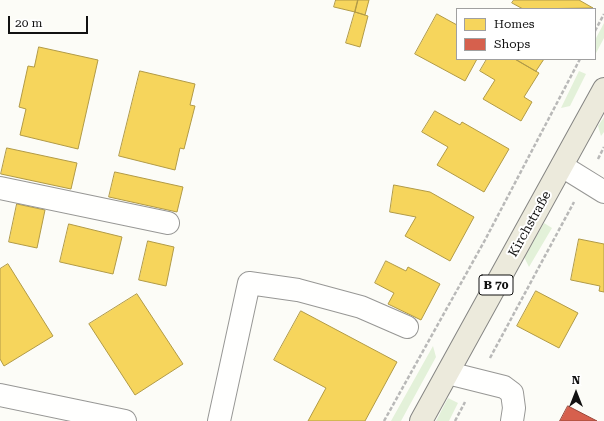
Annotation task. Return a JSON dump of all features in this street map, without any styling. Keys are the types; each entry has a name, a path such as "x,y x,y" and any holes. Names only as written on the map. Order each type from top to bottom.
{"main road":[{"name":"Kirchstraße","path":"421,421 604,89"}],"street":[{"path":"562,166 595,186"},
{"path":"0,188 168,223"},
{"path":"219,421 249,282 298,290 354,305 406,327"},
{"path":"448,373 504,387 512,393 514,408 512,421"},
{"path":"0,395 125,421"}],"path":[{"path":"596,29 604,14"},
{"path":"384,421 485,240 579,60"},
{"path":"455,421 478,380 595,186 604,147"}],"green space":[{"path":"604,23 604,38 596,53 596,38"},
{"path":"579,71 586,74 570,106 561,108"},
{"path":"604,117 604,132 601,136 598,126"},
{"path":"544,223 552,228 529,267 524,257"},
{"path":"433,346 436,357 401,421 391,421"},
{"path":"448,398 458,403 449,421 436,421"}],"building: Homes":[{"path":"336,0 358,0 355,12 334,7"},
{"path":"358,0 369,0 365,15 355,12"},
{"path":"514,0 579,0 593,8 521,8 512,3"},
{"path":"355,12 368,16 360,47 346,43"},
{"path":"437,14 456,24 456,60 476,60 465,81 415,54"},
{"path":"39,47 98,60 78,149 20,135 26,109 19,107 28,66 34,67"},
{"path":"486,60 517,60 539,73 524,97 532,102 521,121 483,99 495,80 480,71"},
{"path":"517,60 543,60 536,71"},
{"path":"140,71 195,84 190,105 195,106 184,149 180,148 175,170 119,156"},
{"path":"435,111 460,125 462,122 509,149 484,192 437,165 448,147 422,132"},
{"path":"7,148 77,163 71,189 1,174"},
{"path":"115,172 183,187 177,212 109,197"},
{"path":"394,185 430,192 474,217 450,261 405,236 416,217 390,212"},
{"path":"17,204 45,210 37,248 9,242"},
{"path":"69,224 122,237 113,274 60,262"},
{"path":"579,239 604,244 604,292 599,291 600,286 571,280"},
{"path":"148,241 174,247 166,286 139,280"},
{"path":"386,261 406,271 408,267 440,284 421,320 388,304 394,293 375,283"},
{"path":"8,264 53,336 4,366 0,359 0,269"},
{"path":"536,291 578,313 559,348 517,326"},
{"path":"137,294 183,364 135,395 89,324"},
{"path":"301,311 397,362 365,421 308,421 326,388 274,360"}],"building: Shops":[{"path":"568,406 597,421 560,421"}]}
